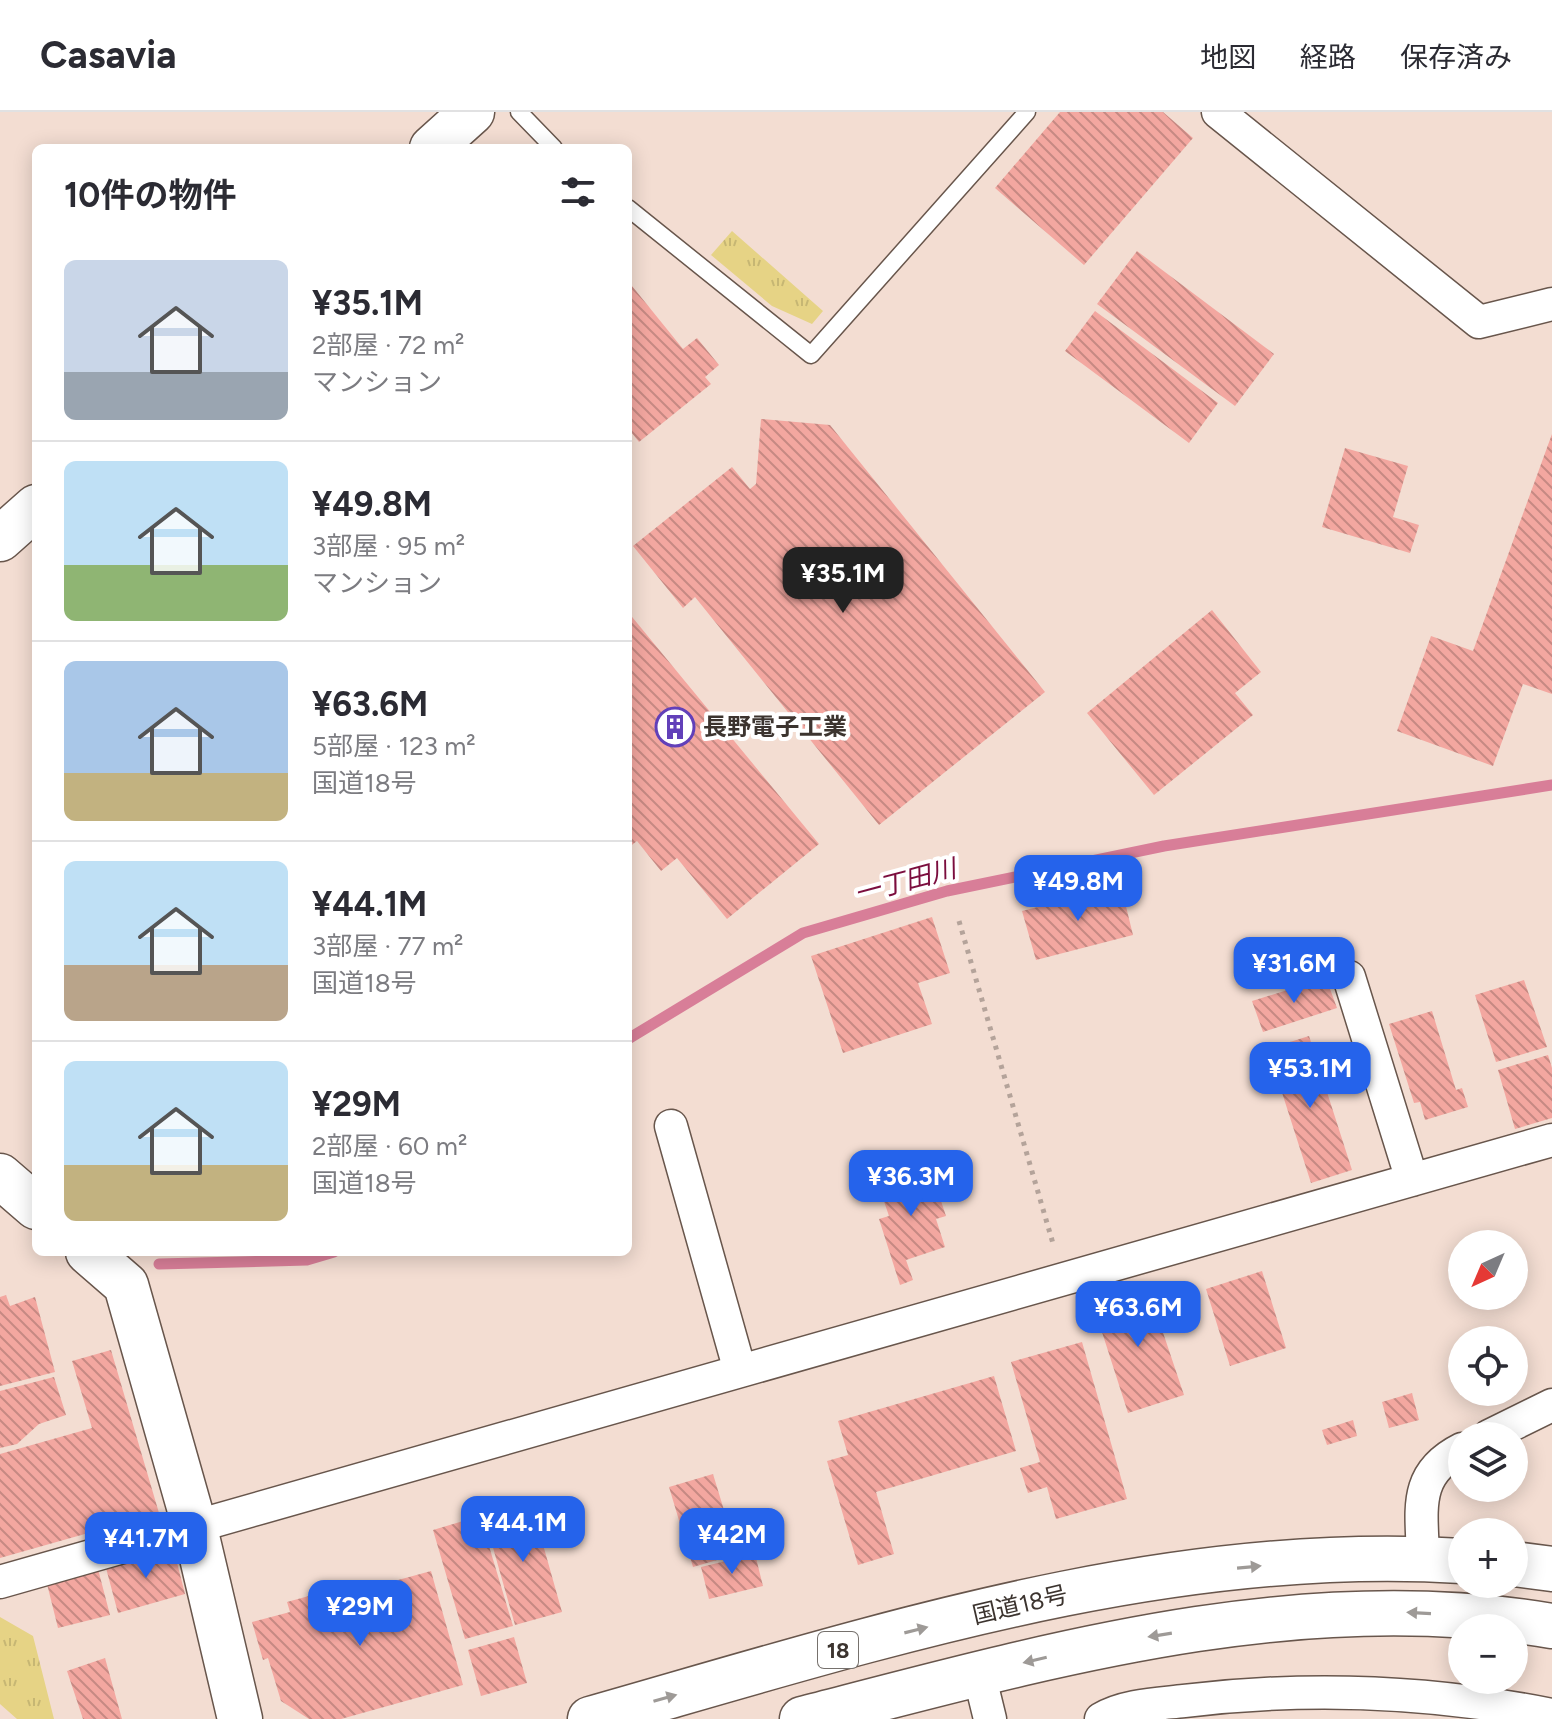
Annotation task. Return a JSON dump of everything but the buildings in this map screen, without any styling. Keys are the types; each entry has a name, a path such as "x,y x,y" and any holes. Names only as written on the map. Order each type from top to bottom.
{"main road":[{"path":"436,144 472,112"},
{"path":"0,539 32,511"},
{"path":"1,1177 32,1204"},
{"path":"93,1256 126,1285 195,1528 240,1719"},
{"name":"国道18号","path":"590,1719 816,1655 1088,1590 1228,1569 1316,1561 1442,1560"},
{"path":"1528,1566 1552,1569"},
{"name":"18","path":"802,1719 1092,1647 1293,1617 1411,1612 1552,1626"}],"street":[{"path":"1218,112 1479,322 1552,304"},
{"path":"1349,977 1412,1180"},
{"path":"671,1126 740,1371"},
{"path":"0,1582 1552,1140"},
{"path":"1517,1422 1552,1405"},
{"path":"1442,1560 1422,1488 1448,1456"},
{"path":"979,1674 990,1719"},
{"path":"1101,1719 1109,1714 1159,1704 1243,1694 1411,1694 1552,1715"}],"lane":[{"path":"519,112 550,144"},
{"path":"632,211 811,355 1027,112"}],"path":[{"path":"959,921 1063,1278"}],"green space":[{"path":"732,231 823,311 812,324 772,306 711,255"},
{"path":"0,1617 33,1636 54,1719 17,1719 0,1704"}],"waterway":[{"name":"一丁田川","path":"632,1037 803,933 947,891 1164,846 1552,785"},
{"name":"一丁田川","path":"159,1264 307,1260 320,1256"}],"place":[{"name":"長野電子工業","path":"675,727"}]}
